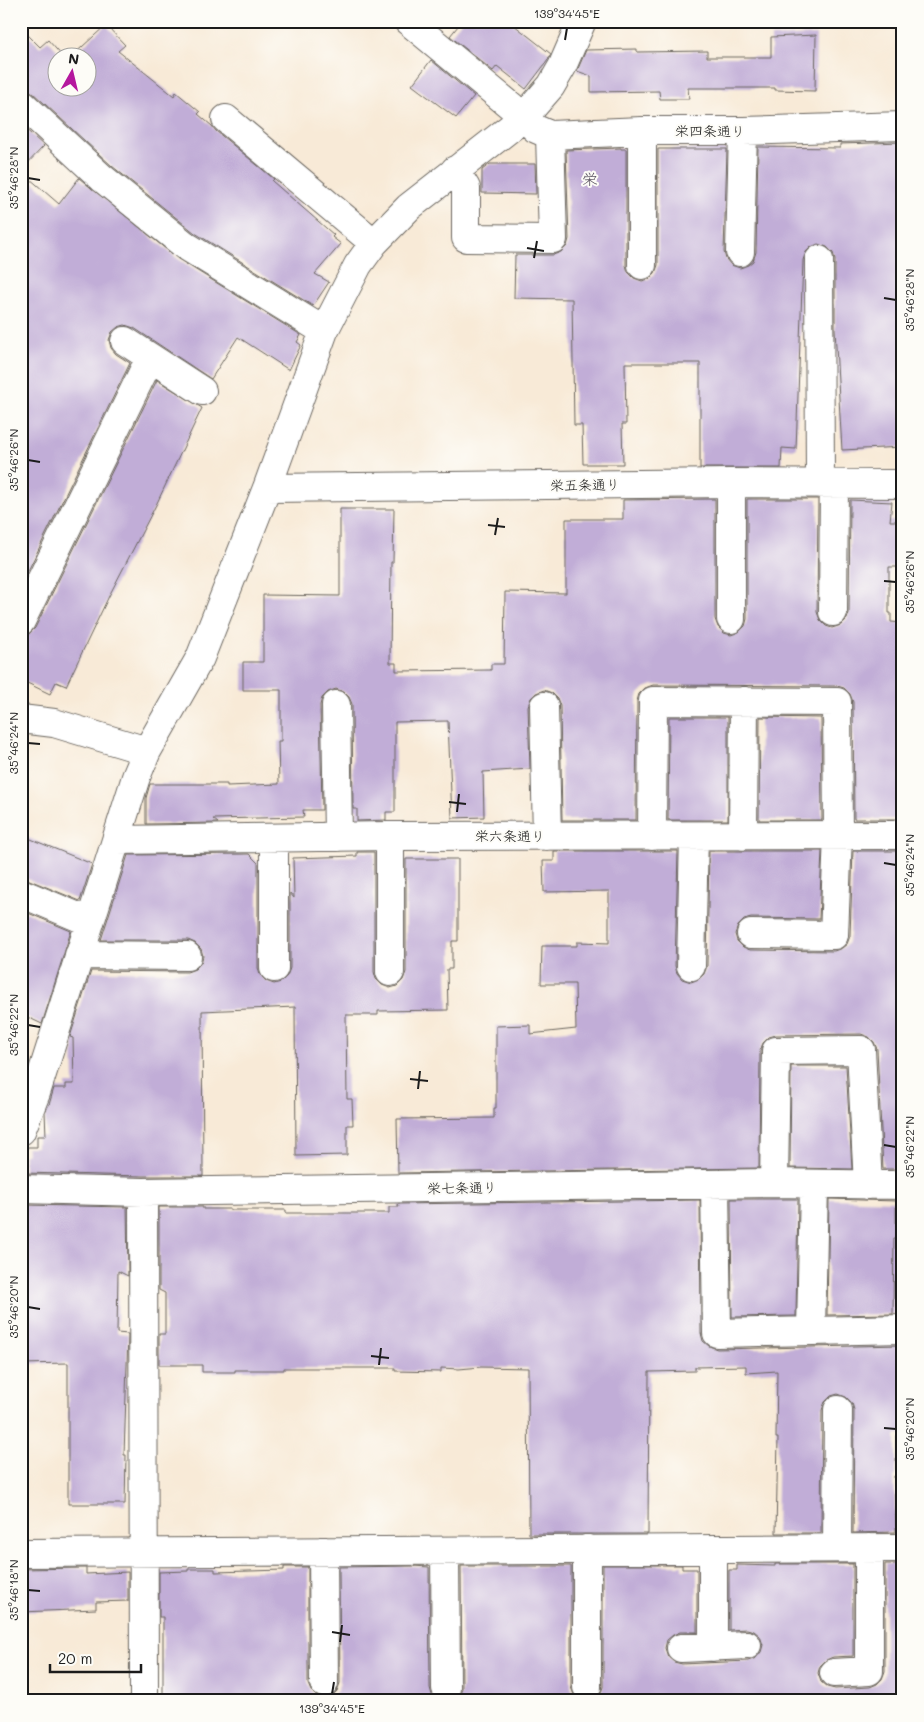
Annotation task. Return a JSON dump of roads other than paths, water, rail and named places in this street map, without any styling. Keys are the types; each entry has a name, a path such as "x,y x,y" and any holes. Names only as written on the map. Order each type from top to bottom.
{"street":[{"path":"408,21 536,129 550,135 553,239 466,238 466,188 454,170"},
{"path":"21,1131 36,1093 136,777 147,751 200,658 267,488 324,331 358,265 374,243 409,207 523,118 551,86 562,67 582,21"},
{"path":"21,102 102,178 186,246 324,331"},
{"path":"226,119 374,243"},
{"name":"栄四条通り","path":"550,135 642,131 743,131 903,126"},
{"path":"642,131 642,265"},
{"path":"740,252 743,131"},
{"path":"819,260 827,484 834,612"},
{"path":"125,341 202,391"},
{"path":"21,621 150,358"},
{"path":"731,483 731,619"},
{"name":"栄五条通り","path":"267,488 731,483 903,484"},
{"path":"652,836 653,701 838,702 838,835 834,935 751,934"},
{"path":"743,836 744,701"},
{"path":"336,705 338,837"},
{"path":"544,706 547,836"},
{"path":"21,719 54,723 147,751"},
{"name":"栄六条通り","path":"117,840 390,836 903,835"},
{"path":"390,836 390,972"},
{"path":"691,966 694,836"},
{"path":"274,838 274,968"},
{"path":"21,893 90,922"},
{"path":"79,955 187,956"},
{"path":"774,1183 776,1051 861,1050 868,1185"},
{"name":"栄七条通り","path":"21,1189 143,1192 774,1183 903,1185"},
{"path":"715,1184 717,1333 903,1329"},
{"path":"811,1331 814,1184"},
{"path":"143,1192 144,1701"},
{"path":"837,1548 838,1410"},
{"path":"834,1673 868,1671 869,1548"},
{"path":"21,1553 143,1554 445,1550 903,1548"},
{"path":"587,1549 587,1687"},
{"path":"712,1549 713,1647"},
{"path":"445,1550 446,1688"},
{"path":"323,1551 324,1683"},
{"path":"681,1648 747,1645"}],"district":[{"name":"栄","path":"590,179"}]}
